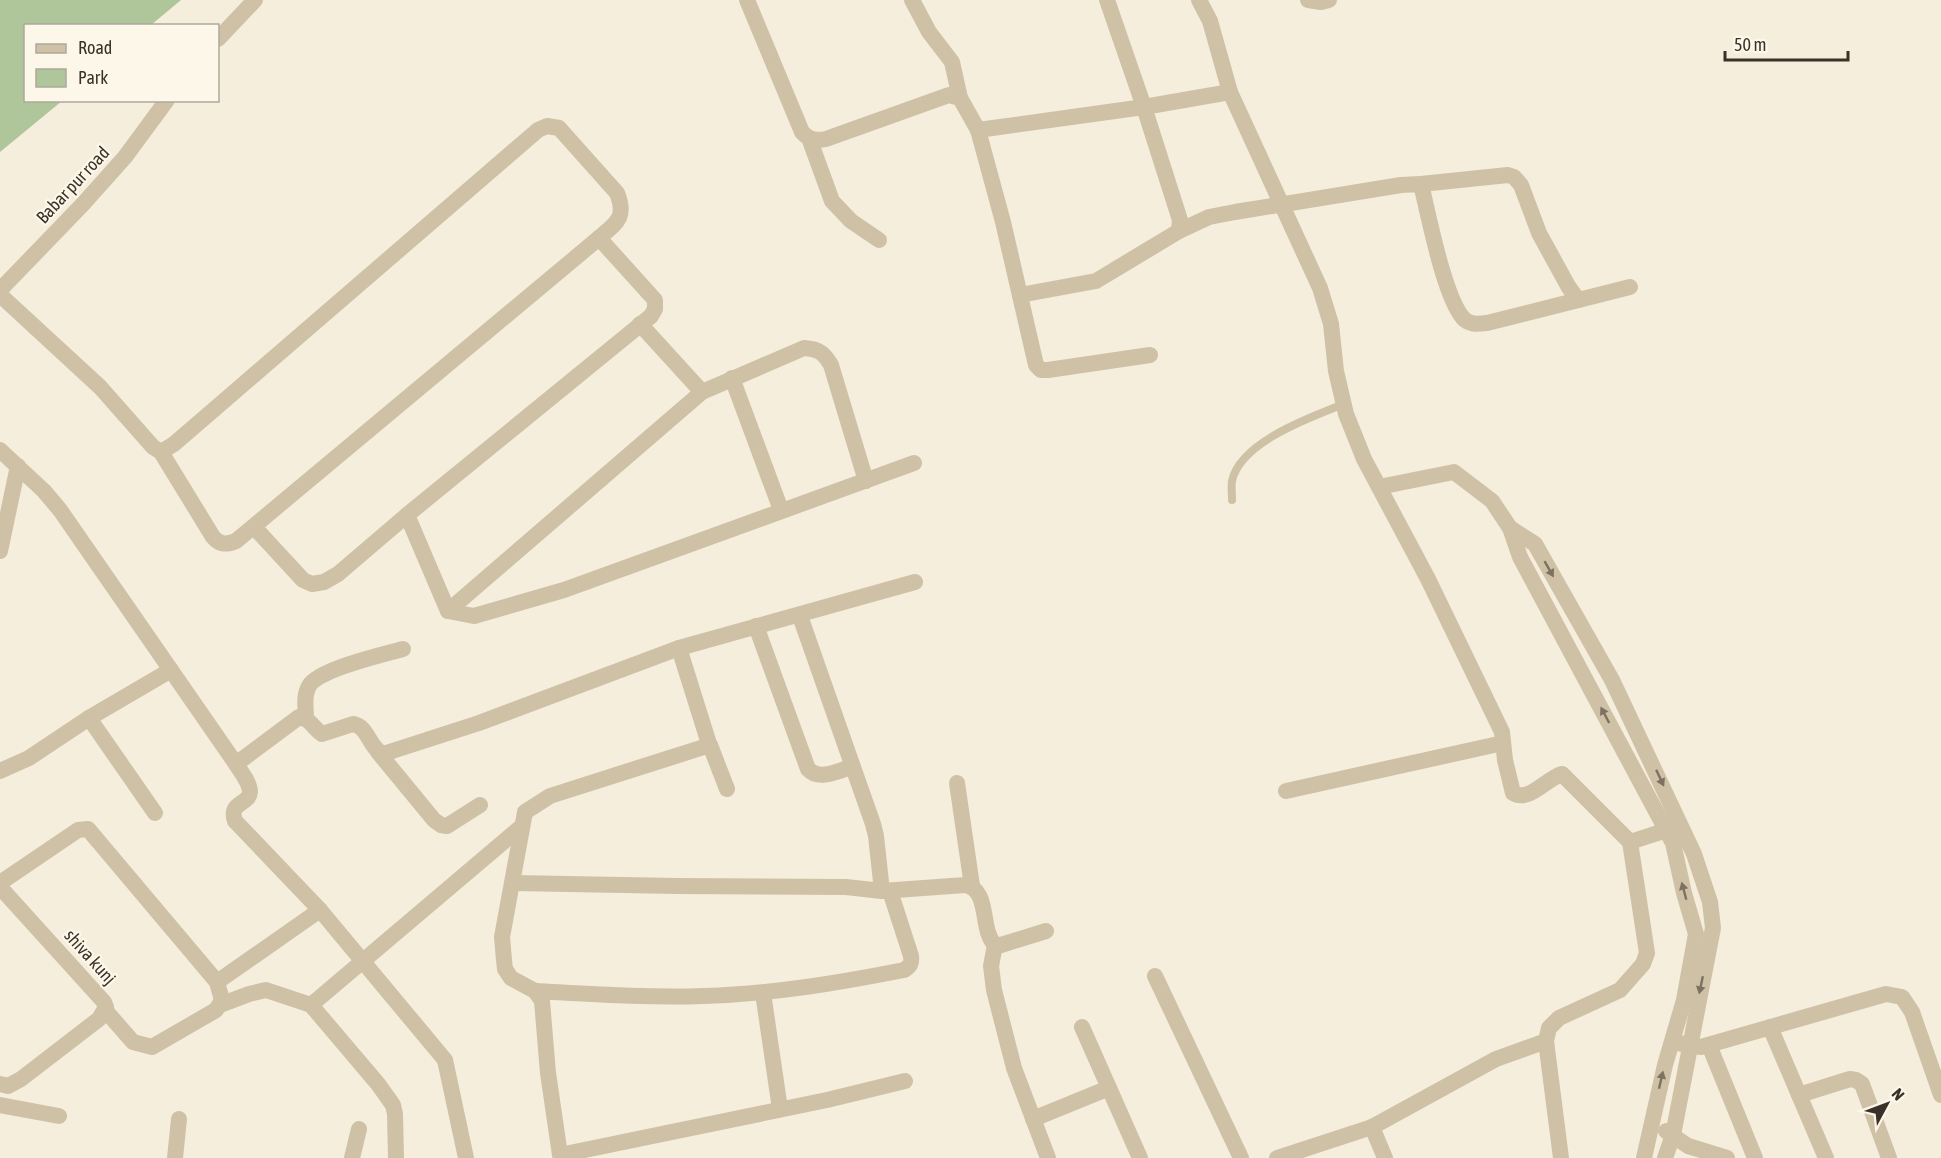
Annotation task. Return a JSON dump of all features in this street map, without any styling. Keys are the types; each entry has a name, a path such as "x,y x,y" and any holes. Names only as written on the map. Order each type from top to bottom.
{"street":[{"path":"219,38 255,0"},
{"path":"747,0 802,132 809,138 826,139 949,94 960,98"},
{"path":"912,0 929,32 952,62 960,98 978,130 1003,222 1034,360 1041,370 1150,355"},
{"path":"1107,0 1180,220 1179,231"},
{"path":"1199,0 1210,21 1230,92 1320,288 1327,310 1336,371 1344,404 1364,459 1428,579 1502,732 1505,760 1514,793 1521,796 1529,794 1551,778 1562,774 1630,842 1647,953 1643,964 1620,990 1553,1022 1546,1041 1561,1158"},
{"path":"1308,0 1321,2 1329,0"},
{"path":"978,130 1144,107 1230,92"},
{"name":"Babar pur road","path":"0,290 125,157 166,102"},
{"path":"0,295 100,387 153,447 161,452 218,543 224,544 236,541 255,527 617,222 622,214 622,204 617,193 558,128 547,126 538,130 174,444 161,452"},
{"path":"809,138 832,201 851,221 879,240"},
{"path":"1020,296 1096,281 1179,231 1209,217 1401,185 1508,175 1515,177 1521,186 1539,233 1578,300"},
{"path":"1421,184 1439,260 1458,310 1464,319 1475,324 1487,323 1629,287"},
{"path":"255,527 303,580 312,584 324,582 338,574 406,515 651,316 656,309 655,300 599,238"},
{"path":"640,324 702,392"},
{"path":"448,611 702,392 804,348 816,349 825,355 831,366 866,481"},
{"path":"732,378 781,510"},
{"path":"0,450 44,491 60,510 236,764 250,790 249,795 234,809 235,821 320,910 446,1060 466,1158"},
{"path":"448,611 474,616 564,590 914,463"},
{"path":"0,551 18,466"},
{"path":"1379,487 1454,472 1492,501 1510,528 1520,557 1673,843 1696,934 1684,1000 1644,1158"},
{"path":"406,515 448,611"},
{"path":"1510,528 1535,544 1601,660 1694,854 1710,902 1713,927 1673,1135 1665,1158"},
{"path":"378,752 388,753 479,723 679,648 915,582"},
{"path":"710,747 710,745 550,796 525,812 502,937 505,969 511,978 535,991 636,997 705,996 763,993 829,985 904,970 909,967 912,962 911,956 886,891 876,836 800,616"},
{"path":"756,626 808,769 814,775 820,776 851,767"},
{"path":"679,648 710,747 726,789"},
{"path":"306,718 306,693 316,678 328,672 403,649"},
{"path":"0,771 29,758 89,718 171,670"},
{"path":"236,764 299,717 306,718 322,735 358,724 378,752 434,820 441,825 447,826 480,805"},
{"path":"89,718 155,813"},
{"path":"1286,791 1503,743"},
{"path":"957,783 972,886 980,900 989,936 995,945 991,966 994,990 1014,1068 1048,1158"},
{"path":"311,1005 522,826"},
{"path":"0,885 78,830 88,829 217,982 222,994 220,1005"},
{"path":"1630,842 1667,830"},
{"path":"513,883 846,887 886,891 972,886"},
{"name":"shiva kunj","path":"0,885 104,1002 105,1010 99,1020 21,1079 8,1086 0,1084"},
{"path":"217,982 320,910"},
{"path":"995,945 1046,931"},
{"path":"1155,976 1241,1158"},
{"path":"105,1010 133,1042 152,1047 220,1005 249,994 266,990 311,1005 393,1105 396,1158"},
{"path":"535,991 542,1001 544,1011 548,1073 561,1156 906,1081"},
{"path":"763,993 780,1109"},
{"path":"1672,1041 1701,1047 1886,994 1902,998 1912,1012 1941,1095"},
{"path":"1082,1027 1140,1158"},
{"path":"1770,1027 1826,1158"},
{"path":"1277,1158 1372,1127 1496,1059 1546,1041"},
{"path":"1709,1045 1755,1158"},
{"path":"1799,1095 1850,1079 1862,1084 1889,1158"},
{"path":"1033,1119 1109,1088"},
{"path":"0,1105 59,1116"},
{"path":"175,1158 178,1119"},
{"path":"1652,1121 1688,1146 1727,1158"},
{"path":"1372,1127 1385,1158"},
{"path":"352,1158 359,1129"}],"lane":[{"path":"1232,500 1232,481 1246,456 1282,431 1344,404"}],"green space":[{"path":"0,0 181,0 152,24 24,24 24,102 61,102 0,152"}]}
